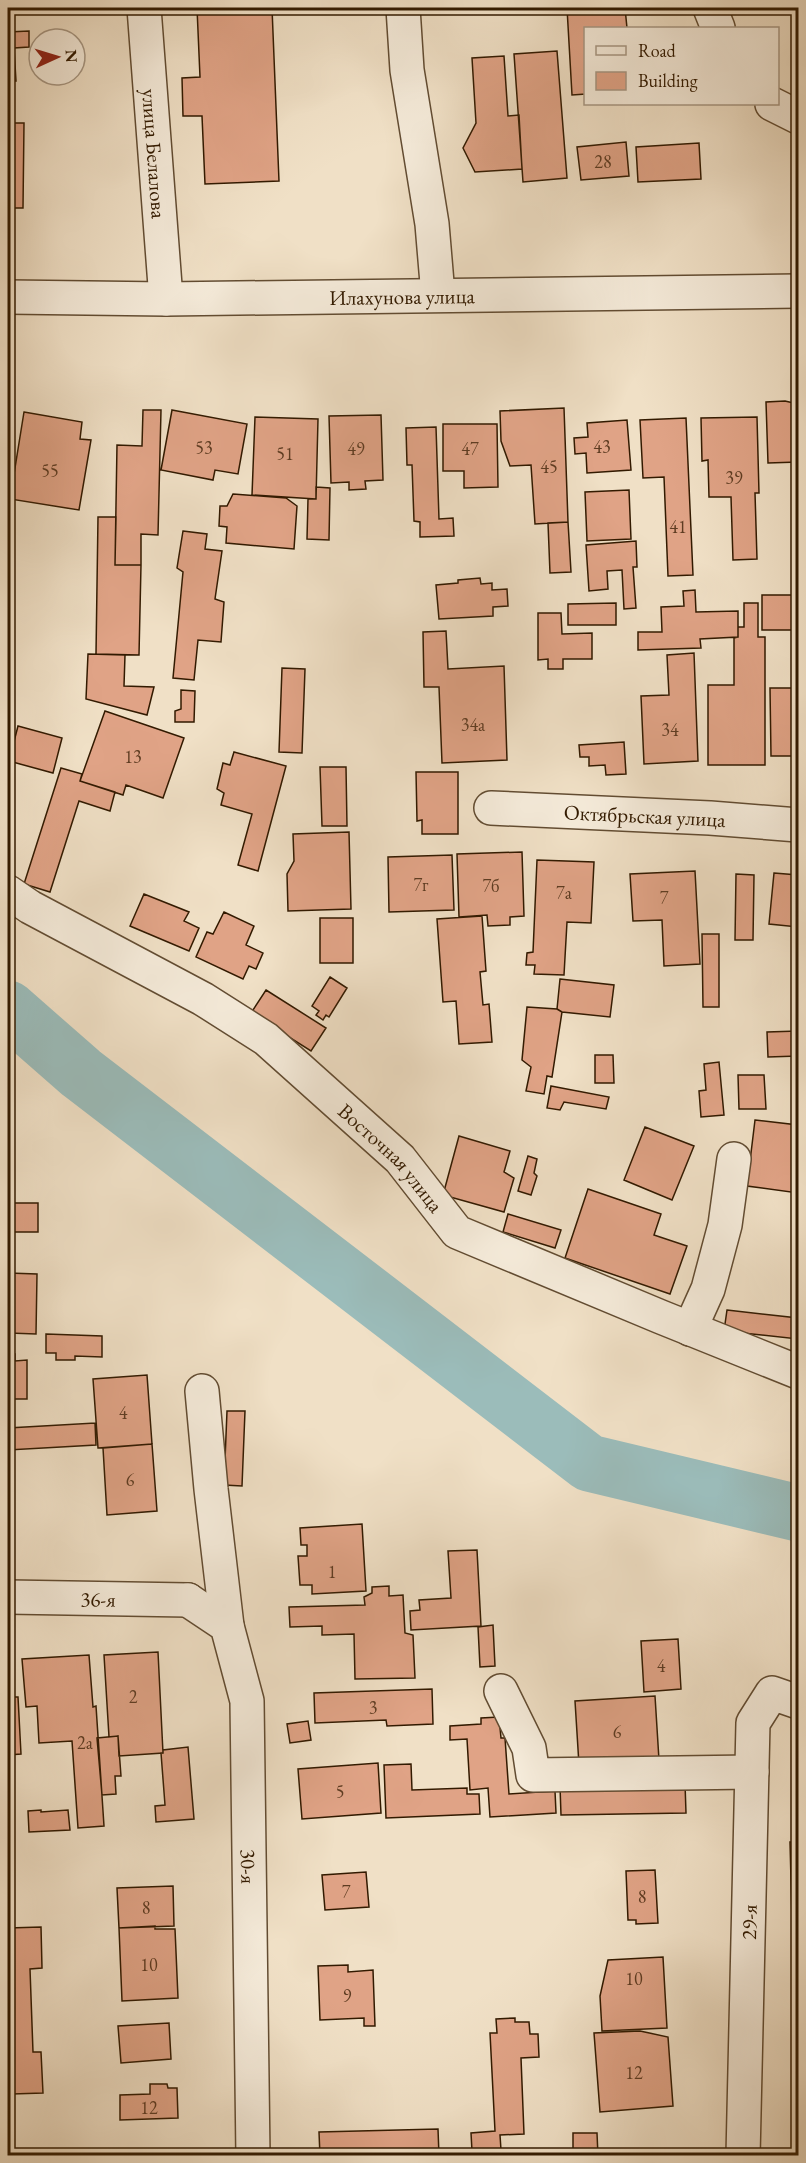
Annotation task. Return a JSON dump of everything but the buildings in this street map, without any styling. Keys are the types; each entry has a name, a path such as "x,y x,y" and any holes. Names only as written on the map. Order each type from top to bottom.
{"street":[{"name":"улица Белалова","path":"144,8 166,299"},
{"path":"403,8 407,70 432,224 438,295"},
{"path":"710,8 718,27"},
{"path":"774,105 798,117"},
{"name":"Илахунова улица","path":"8,297 166,299 798,291"},
{"name":"Октябрьская улица","path":"491,808 710,818 798,825"},
{"name":"Восточная улица","path":"8,892 40,912 202,999 266,1039 400,1160 457,1232 690,1329 798,1371"},
{"path":"690,1329 708,1289 722,1236 734,1159"},
{"name":"30-я","path":"202,1391 227,1626 247,1701 253,2156"},
{"path":"220,1564 207,1589 188,1600 227,1626"},
{"name":"36-я","path":"8,1597 188,1600"},
{"path":"501,1692 529,1748 533,1775 752,1772"},
{"name":"29-я","path":"743,2156 753,1723 785,1698"}],"waterway":[{"path":"8,1009 81,1073 589,1463 798,1513"}]}
